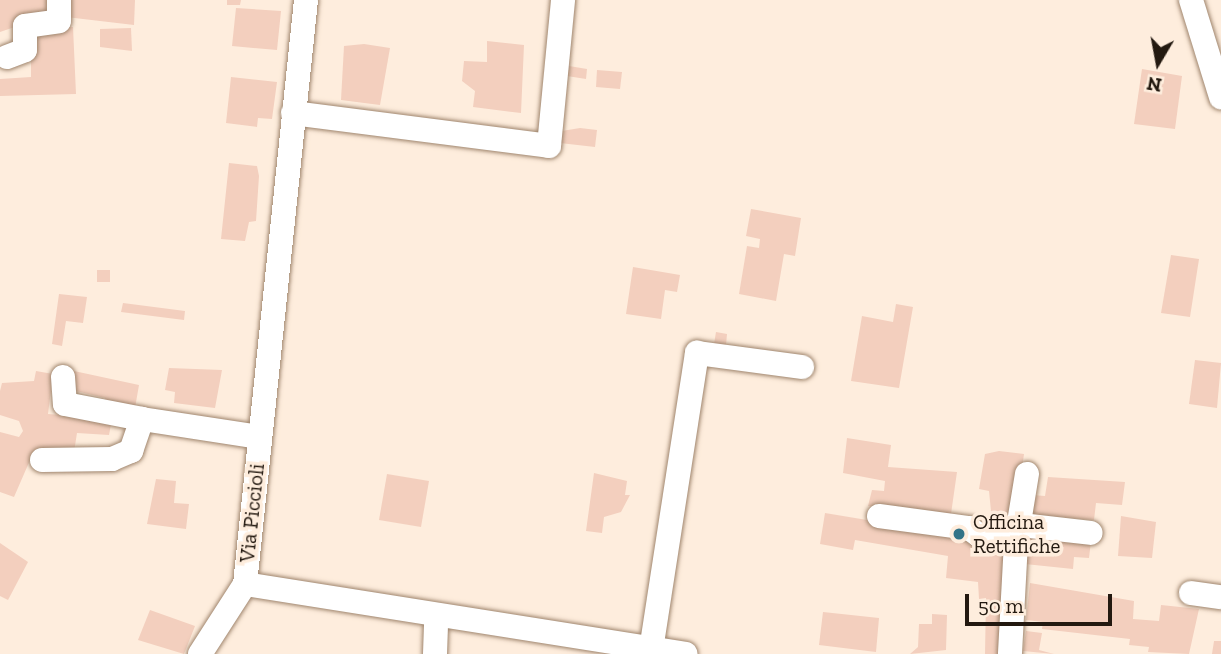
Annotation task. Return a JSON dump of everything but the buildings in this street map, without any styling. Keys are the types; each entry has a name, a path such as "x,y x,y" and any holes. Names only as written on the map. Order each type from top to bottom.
{"street":[{"path":"7,57 25,50 24,26 59,21 60,0"},
{"name":"Via Piccioli","path":"306,0 245,584 436,618 685,654"},
{"path":"293,113 549,146 562,0"},
{"path":"1191,0 1221,97"},
{"path":"651,650 697,354 802,367"},
{"path":"63,377 65,404 259,437"},
{"path":"42,460 112,459 131,451 142,419"},
{"path":"1010,654 1018,533 1027,474"},
{"path":"879,516 969,528 980,536 1091,533"},
{"path":"200,654 245,584"},
{"path":"1191,593 1221,597"},
{"path":"435,654 436,618"}],"place":[{"name":"Officina Rettifiche","path":"959,534"}]}
